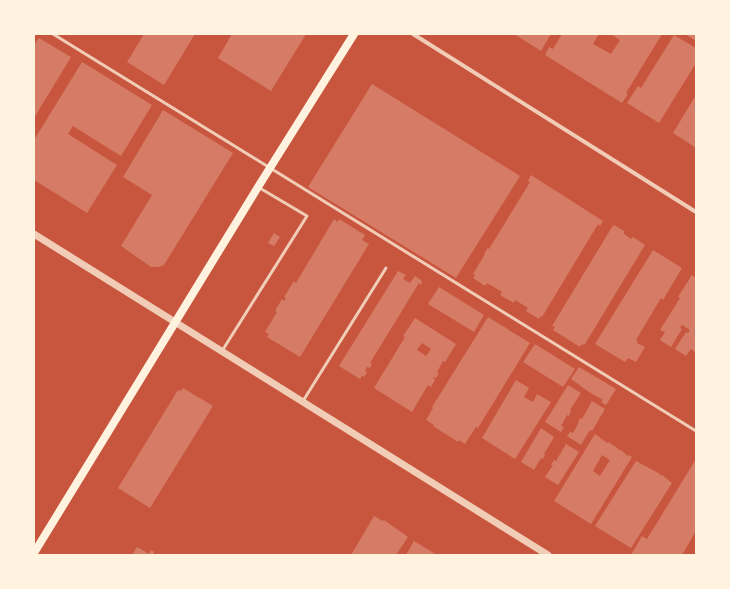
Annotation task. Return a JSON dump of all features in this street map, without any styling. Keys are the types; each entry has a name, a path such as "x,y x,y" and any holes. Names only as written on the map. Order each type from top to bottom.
{"main road":[{"path":"34,553 258,187 354,34"}],"street":[{"path":"413,34 696,212"},
{"path":"34,234 548,555"}],"lane":[{"path":"53,34 696,431"},
{"path":"222,351 307,216 258,187"},
{"path":"303,402 386,268"}],"building":[{"path":"144,34 195,34 164,85 127,62"},
{"path":"232,34 306,34 271,91 218,58"},
{"path":"514,34 551,34 541,51"},
{"path":"562,34 599,34 593,44 611,54 620,40 611,34 662,34 626,93 628,94 622,103 545,55 549,47 553,49"},
{"path":"685,34 696,34 696,41"},
{"path":"674,35 696,48 696,63 659,123 627,103 638,86 641,88"},
{"path":"39,38 71,57 34,118 34,45"},
{"path":"82,62 152,105 121,156 73,126 68,134 117,165 87,213 34,180 34,140"},
{"path":"372,84 520,176 456,278 308,187"},
{"path":"696,95 696,148 673,133"},
{"path":"163,110 233,153 164,265 151,267 121,246 152,195 123,177"},
{"path":"531,175 603,221 600,226 598,224 542,317 541,316 539,319 526,311 528,308 515,300 514,303 500,295 502,292 487,283 485,286 473,278 475,275 473,274 485,254 484,253 488,248 489,249 530,182 528,181"},
{"path":"334,219 338,222 339,219 365,235 362,240 369,244 300,357 267,337 269,334 265,332 277,312 275,311 282,299 284,301 286,298 284,297 294,281 296,283"},
{"path":"614,225 624,231 624,234 631,239 633,237 645,245 585,344 582,344 580,347 553,330 555,327 552,326"},
{"path":"274,233 280,237 274,246 268,243"},
{"path":"653,250 682,268 663,300 661,298 636,340 638,341 637,343 645,347 636,362 628,358 625,362 595,344"},
{"path":"398,271 406,275 403,279 410,283 415,276 421,280 421,285 419,283 370,363 372,364 370,368 367,367 365,371 367,372 364,377 362,376 360,379 339,366"},
{"path":"692,275 696,278 696,351 695,352 691,349 686,356 675,349 686,332 688,333 690,330 682,325 680,328 682,329 671,347 660,340 665,332 660,330"},
{"path":"439,287 484,315 474,332 428,304"},
{"path":"488,317 530,343 478,428 476,427 465,444 459,440 458,442 426,420 433,408 432,407"},
{"path":"415,318 456,344 445,362 443,361 437,372 439,373 436,378 433,378 435,380 431,387 428,385 412,412 374,388 405,337 403,336","holes":["422,343 431,349 426,356 417,350"]},
{"path":"535,344 575,369 563,387 523,362"},
{"path":"579,367 616,389 606,405 601,402 603,400 571,379"},
{"path":"516,380 529,388 524,397 533,402 537,394 551,402 515,459 482,438"},
{"path":"568,385 581,393 570,410 569,416 567,415 561,426 564,427 561,432 545,422"},
{"path":"183,388 213,406 150,508 118,488 178,390 181,391"},
{"path":"592,401 605,409 592,431 590,430 581,445 567,436 570,432 573,433 580,418 582,419"},
{"path":"541,428 554,437 544,454 543,459 541,458 534,470 521,462"},
{"path":"595,434 607,443 608,442 619,449 618,450 621,450 628,456 629,455 632,457 591,524 554,501","holes":["602,455 610,460 600,476 593,471"]},
{"path":"566,444 579,452 558,485 545,477 553,465 551,465 554,460 556,461"},
{"path":"696,459 696,531 682,555 631,555 642,536 647,539"},
{"path":"636,461 660,474 659,475 662,475 672,483 631,548 595,526"},
{"path":"374,516 383,521 384,520 408,537 396,555 351,555"},
{"path":"414,541 437,555 406,555"},
{"path":"137,547 149,554 151,550 154,552 153,555 132,555"}]}
